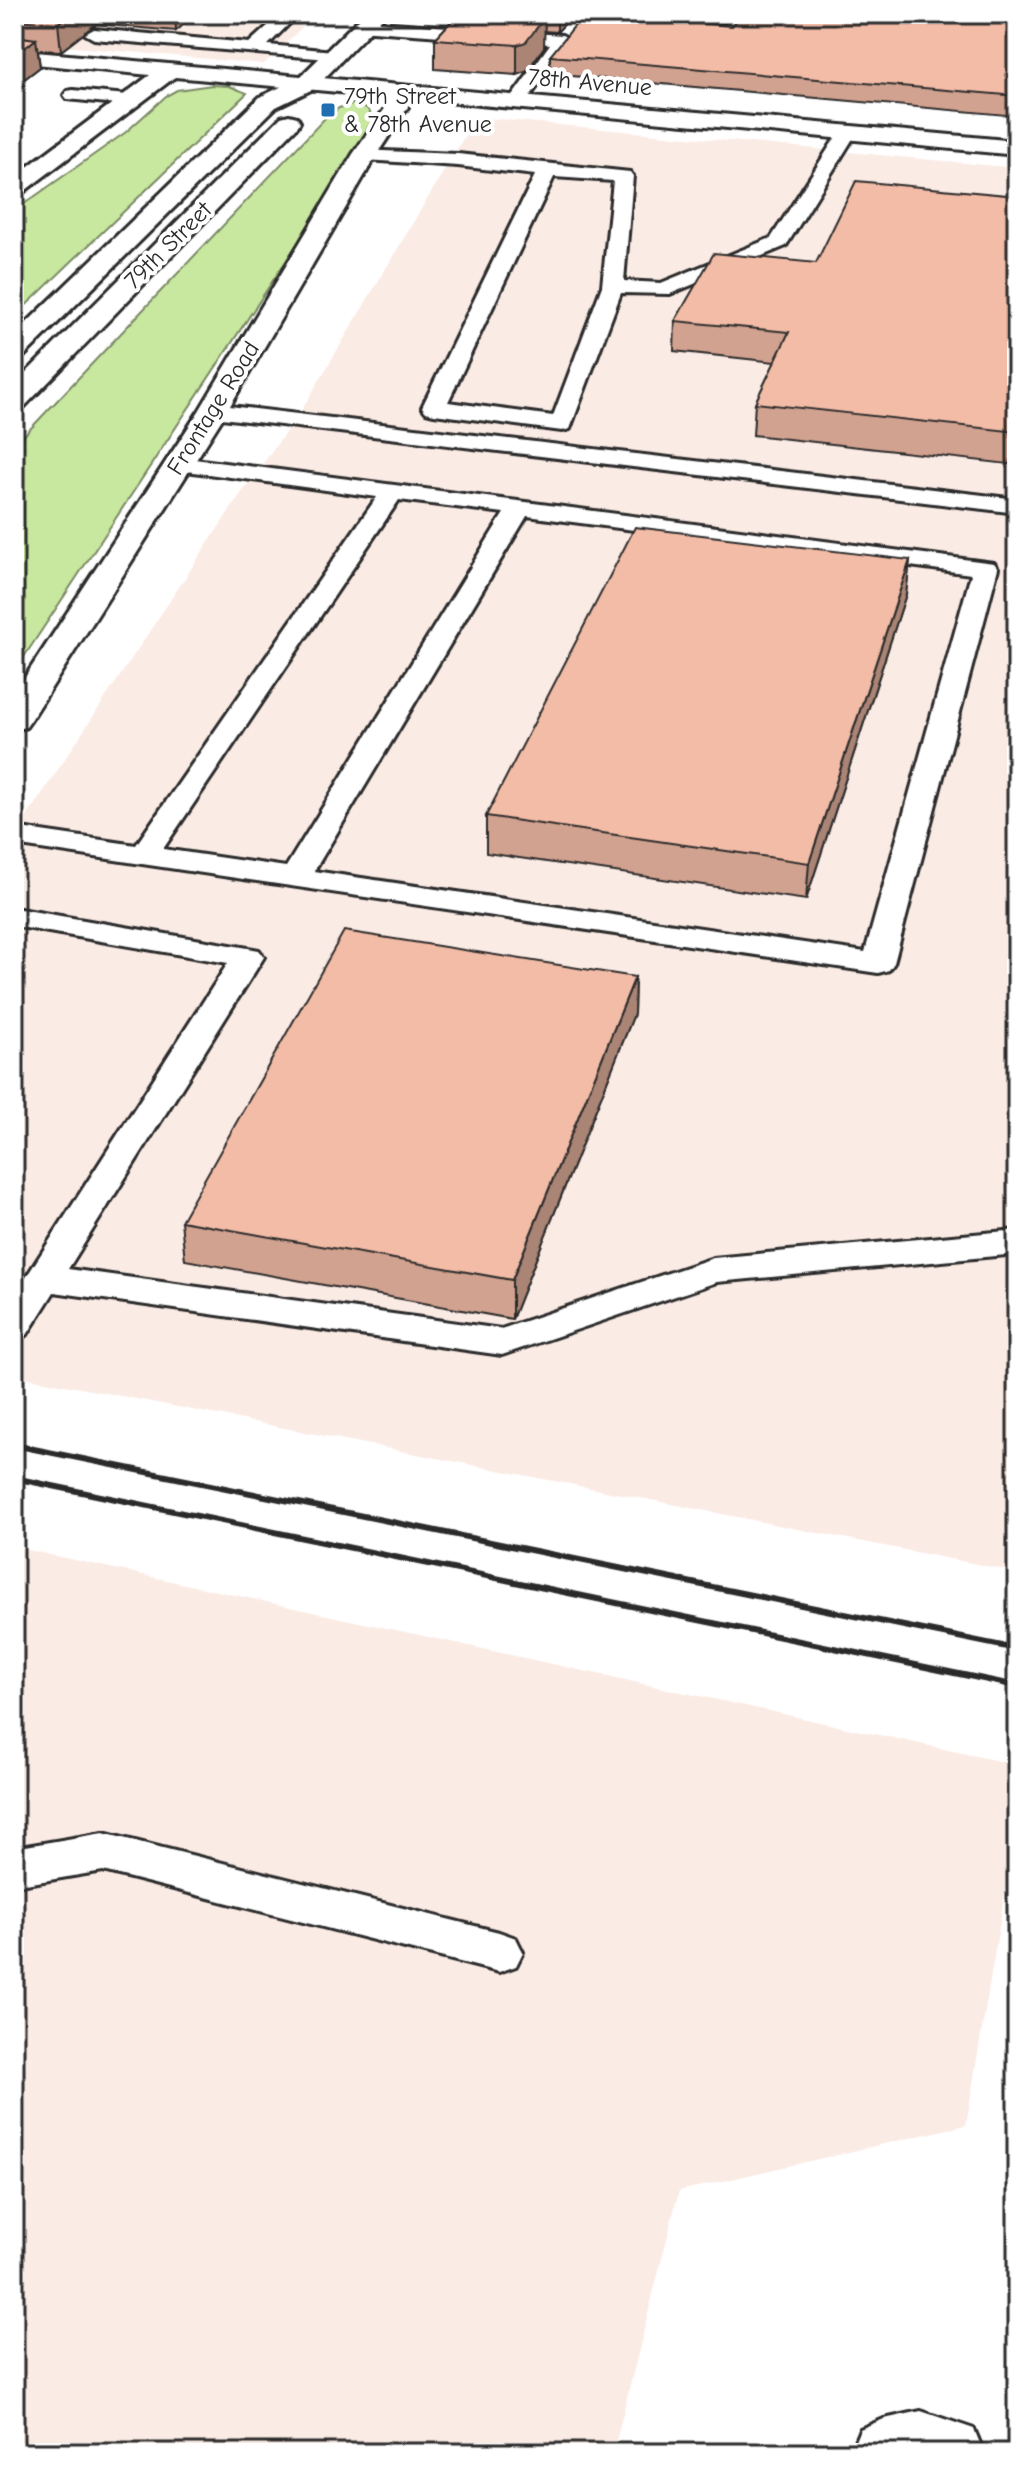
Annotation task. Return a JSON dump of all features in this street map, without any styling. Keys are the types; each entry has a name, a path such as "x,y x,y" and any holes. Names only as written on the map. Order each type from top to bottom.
{"street":[{"name":"79th Street","path":"14,350 268,102 307,83 371,20"},
{"name":"78th Avenue","path":"14,56 1017,148"},
{"path":"14,187 171,70"},
{"name":"79th Street","path":"14,401 306,104 307,83"},
{"name":"Frontage Road","path":"14,720 213,411 365,154 397,107 391,90"},
{"path":"884,2453 921,2445 950,2453"}],"lane":[{"path":"254,48 291,14"},
{"path":"666,14 654,30 725,37 743,14"},
{"path":"371,20 562,40"},
{"path":"62,60 111,21"},
{"path":"517,102 562,40 579,23"},
{"path":"94,34 334,56"},
{"path":"73,95 127,100"},
{"path":"613,286 663,290 779,242 848,132"},
{"path":"365,154 623,176 613,286 562,424 434,407 547,171"},
{"path":"213,411 1017,506"},
{"path":"14,836 878,963 985,568 179,464"},
{"path":"144,855 392,492"},
{"path":"295,877 520,508"},
{"path":"14,917 248,957 14,1326"},
{"path":"44,1278 502,1342 713,1270 1017,1242"},
{"path":"14,1867 103,1852 499,1952"}],"shaded area":[{"path":"79,14 316,14 264,64 40,44"},
{"path":"476,117 1017,168 1017,1572 14,1375 14,836 240,495 301,411"},
{"path":"14,1547 1017,1765 1017,1819 966,2125 679,2191 613,2453 14,2453"}],"green space":[{"path":"229,86 247,93 14,317 14,211 126,132 166,96 177,90"},
{"path":"356,103 367,109 372,121 325,202 14,672 14,446 325,118 339,108"}],"building":[{"path":"14,14 70,14 58,23 14,20"},
{"path":"458,14 545,17 526,42 517,45 435,39"},
{"path":"584,14 644,14 648,19 732,26 742,14 1017,14 1017,96 550,56"},
{"path":"14,36 36,39 14,56"},
{"path":"856,181 1017,196 1017,432 755,403 789,332 675,321 714,253 816,263"},
{"path":"635,527 910,560 809,863 486,816"},
{"path":"344,931 635,977 512,1280 181,1221"}],"railway":[{"path":"14,1445 1017,1649"},
{"path":"14,1478 1017,1686"}],"place":[{"name":"79th Street & 78th Avenue","path":"328,110"}]}
